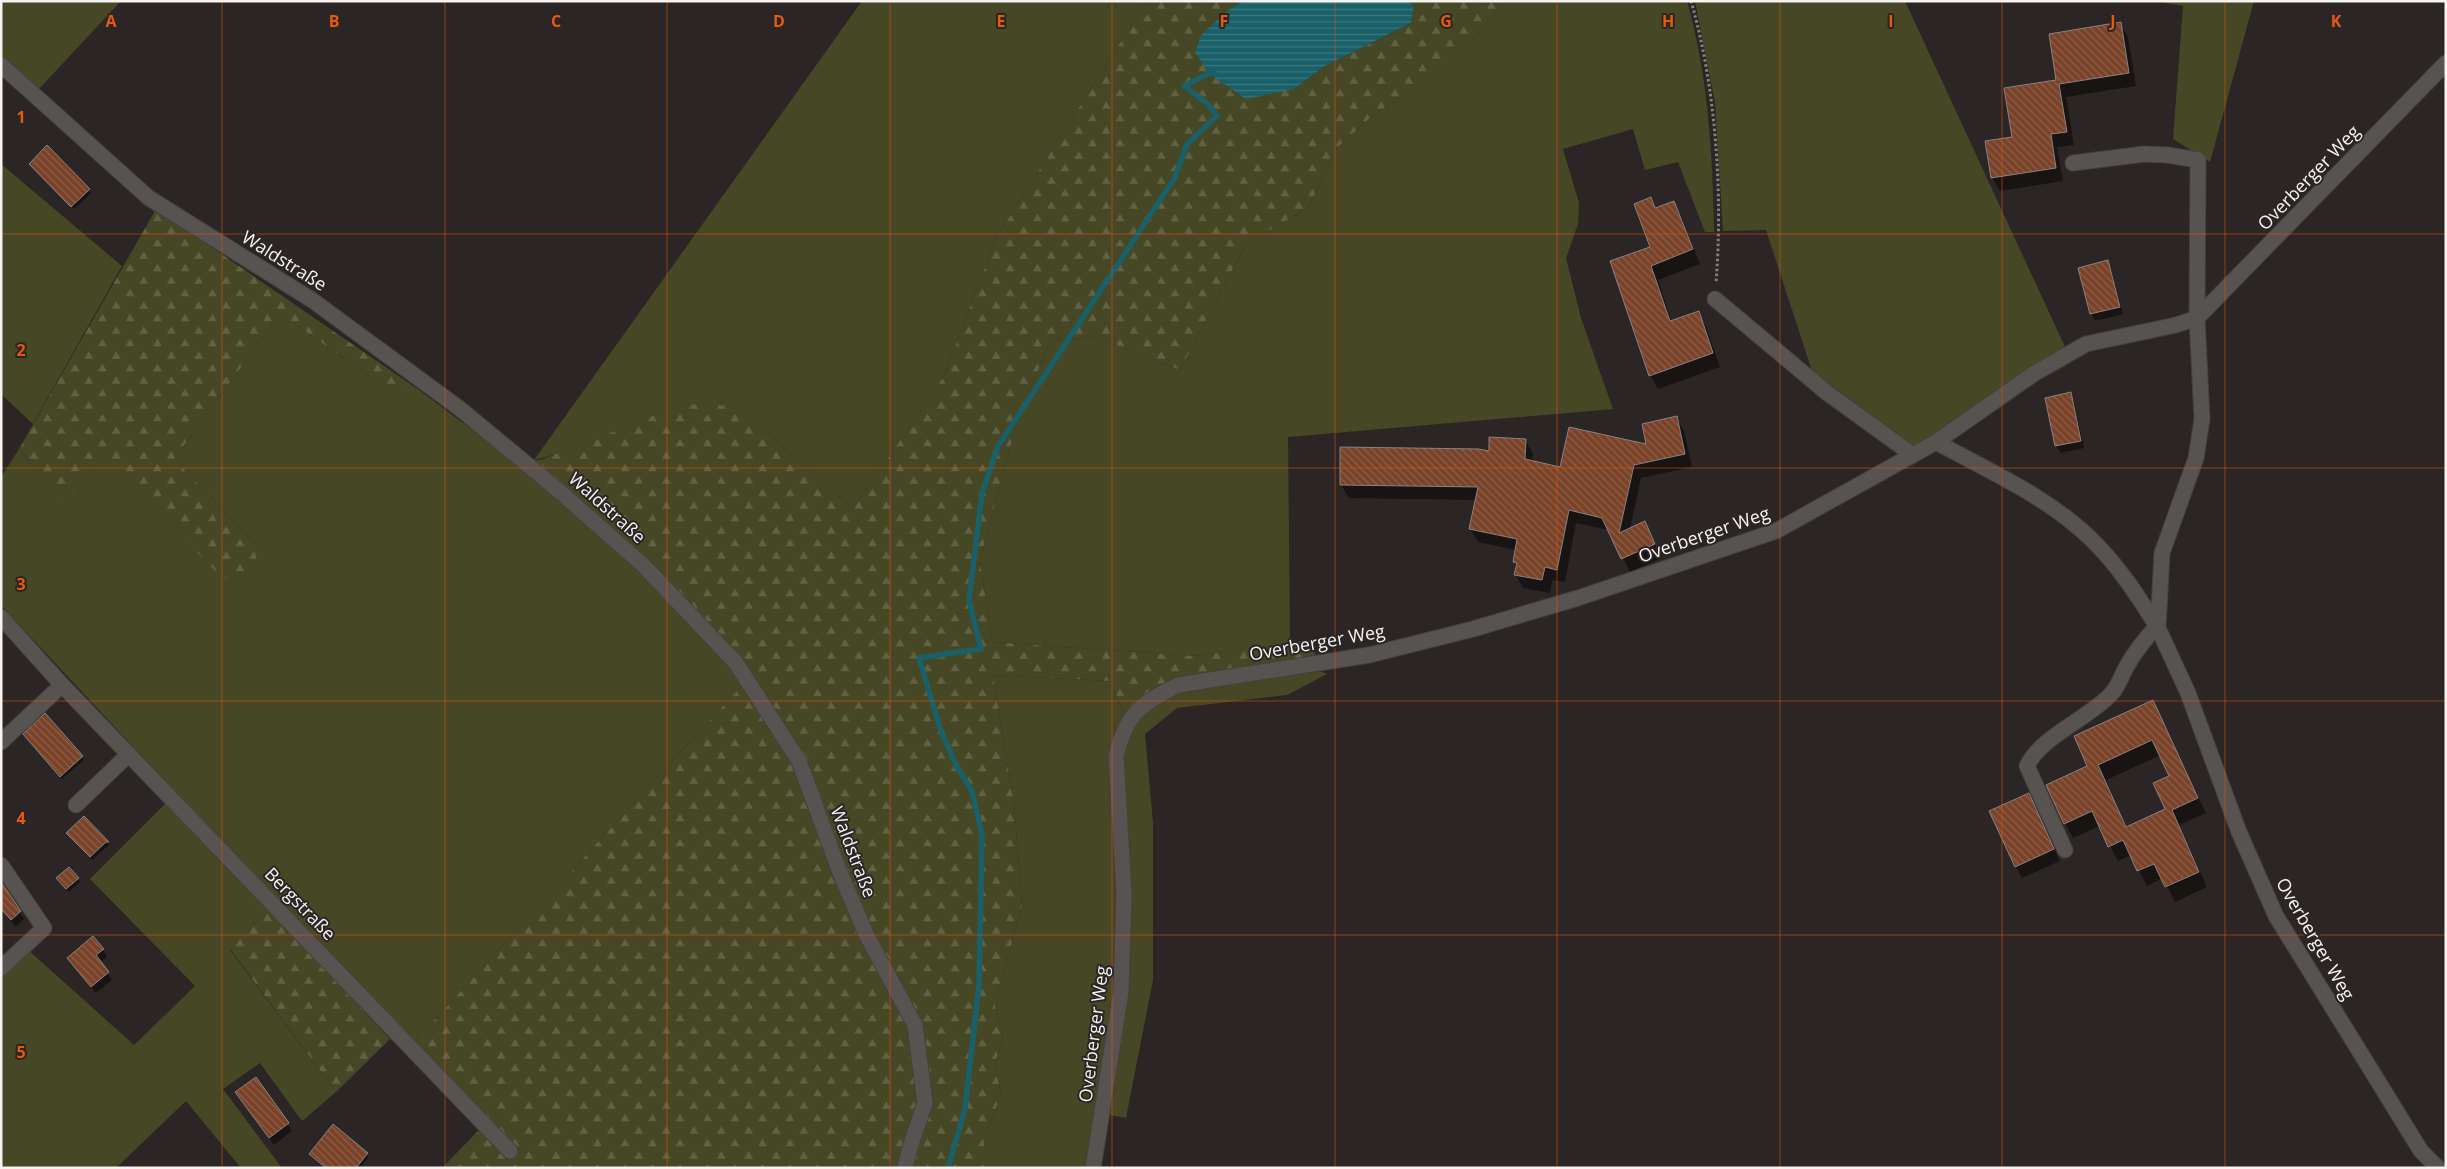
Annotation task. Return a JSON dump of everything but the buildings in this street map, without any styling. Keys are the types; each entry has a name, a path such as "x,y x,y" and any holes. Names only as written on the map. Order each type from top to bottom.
{"street":[{"name":"Overberger Weg","path":"1093,1168 1121,992 1124,893 1116,756 1121,735 1131,718 1150,700 1178,685 1369,655 1473,629 1578,598 1776,531 1936,442 2035,373 2086,344 2176,325 2197,318 2446,63"},
{"name":"Waldstraße","path":"1,65 149,198 312,300 459,408 558,490 644,566 736,663 799,761 839,870 867,936 915,1026 925,1103 905,1168"},
{"path":"2073,163 2144,154 2167,154 2198,160 2197,318"},
{"path":"1715,299 1826,392 1913,455"},
{"name":"Overberger Weg","path":"2157,627 2162,553 2196,458 2202,419 2197,318"},
{"name":"Overberger Weg","path":"1936,442 2042,500 2091,538 2126,578 2157,627 2188,693 2239,832 2276,916 2421,1151 2438,1168"},
{"name":"Bergstraße","path":"1,617 62,685 510,1151"},
{"path":"2065,850 2027,766 2031,758 2051,740 2111,694 2120,682 2138,646 2157,627"},
{"path":"1,742 62,685"},
{"path":"76,804 129,754"},
{"path":"1,865 44,928 1,968"}],"path":[{"path":"1691,1 1712,110 1719,246 1715,299"}],"green space":[{"path":"1,1 121,1 37,91 1,58"},
{"path":"862,1 1148,1 996,238 944,376 853,509 737,406 534,460"},
{"path":"1148,1 1243,1 1227,11 1294,89 1325,66 1411,23 1414,6 1408,1 1505,1 1454,62 1372,116 1336,149 1308,208 1246,244 1180,370 1096,337 1051,340 1019,415 980,560 992,642 1196,656 1315,639 1315,660 1177,683 1126,716 1109,681 993,675 1014,803 1022,905 995,1005 1003,1040 995,1062 1001,1095 984,1138 984,1168 907,1168 928,1102 923,1059 868,934 801,759 737,659 560,483 534,461 684,404 737,406 853,509 944,376 996,238"},
{"path":"1505,1 1687,1 1705,86 1711,145 1714,232 1705,232 1678,162 1645,170 1633,129 1563,149 1579,203 1578,224 1566,258 1581,318 1613,409 1288,437 1290,643 1196,656 992,642 980,560 1019,415 1051,340 1096,337 1180,370 1246,244 1308,208 1336,149 1372,116 1454,62"},
{"path":"1695,1 1905,1 2066,349 1915,447 1812,371 1766,230 1723,231 1715,103"},
{"path":"2155,1 2254,1 2210,162 2173,139 2183,6"},
{"path":"1,164 122,266 33,424 1,394"},
{"path":"156,209 419,390 390,390 280,314 174,459 261,549 244,578 222,578 116,468 101,459 63,504 19,449"},
{"path":"280,314 390,390 419,390 555,492 640,569 733,665 744,683 414,1042 236,857 1,605 1,477 19,449 63,503 101,459 261,549 174,459"},
{"path":"1315,669 1327,674 1287,695 1177,708 1145,734 1153,823 1153,980 1126,1118 1109,1115 1126,995 1120,758 1127,736 1143,711 1161,698 1202,686"},
{"path":"993,675 1109,681 1126,716 1118,733 1121,895 1119,993 1089,1168 984,1168 984,1138 1001,1095 995,1062 1003,1040 995,1005 1022,905 1014,803"},
{"path":"744,683 796,762 912,1027 923,1102 902,1168 442,1168 480,1129 507,1160 519,1149 414,1042"},
{"path":"169,800 268,908 230,950 336,1092 302,1121 260,1063 223,1089 282,1168 241,1168 186,1101 116,1168 1,1168 1,971 26,948 134,1045 195,986 90,879"},
{"path":"268,908 390,1039 336,1092 230,949"}],"water":[{"path":"1243,1 1408,1 1414,6 1411,23 1325,66 1294,89 1246,99 1211,75 1195,53 1201,35 1227,11"}],"waterway":[{"path":"948,1168 965,1109 979,984 982,835 972,791 956,765 941,731 919,658 981,649 969,600 982,493 998,446 1174,179 1187,144 1217,116 1208,104 1184,86 1214,71"}]}
